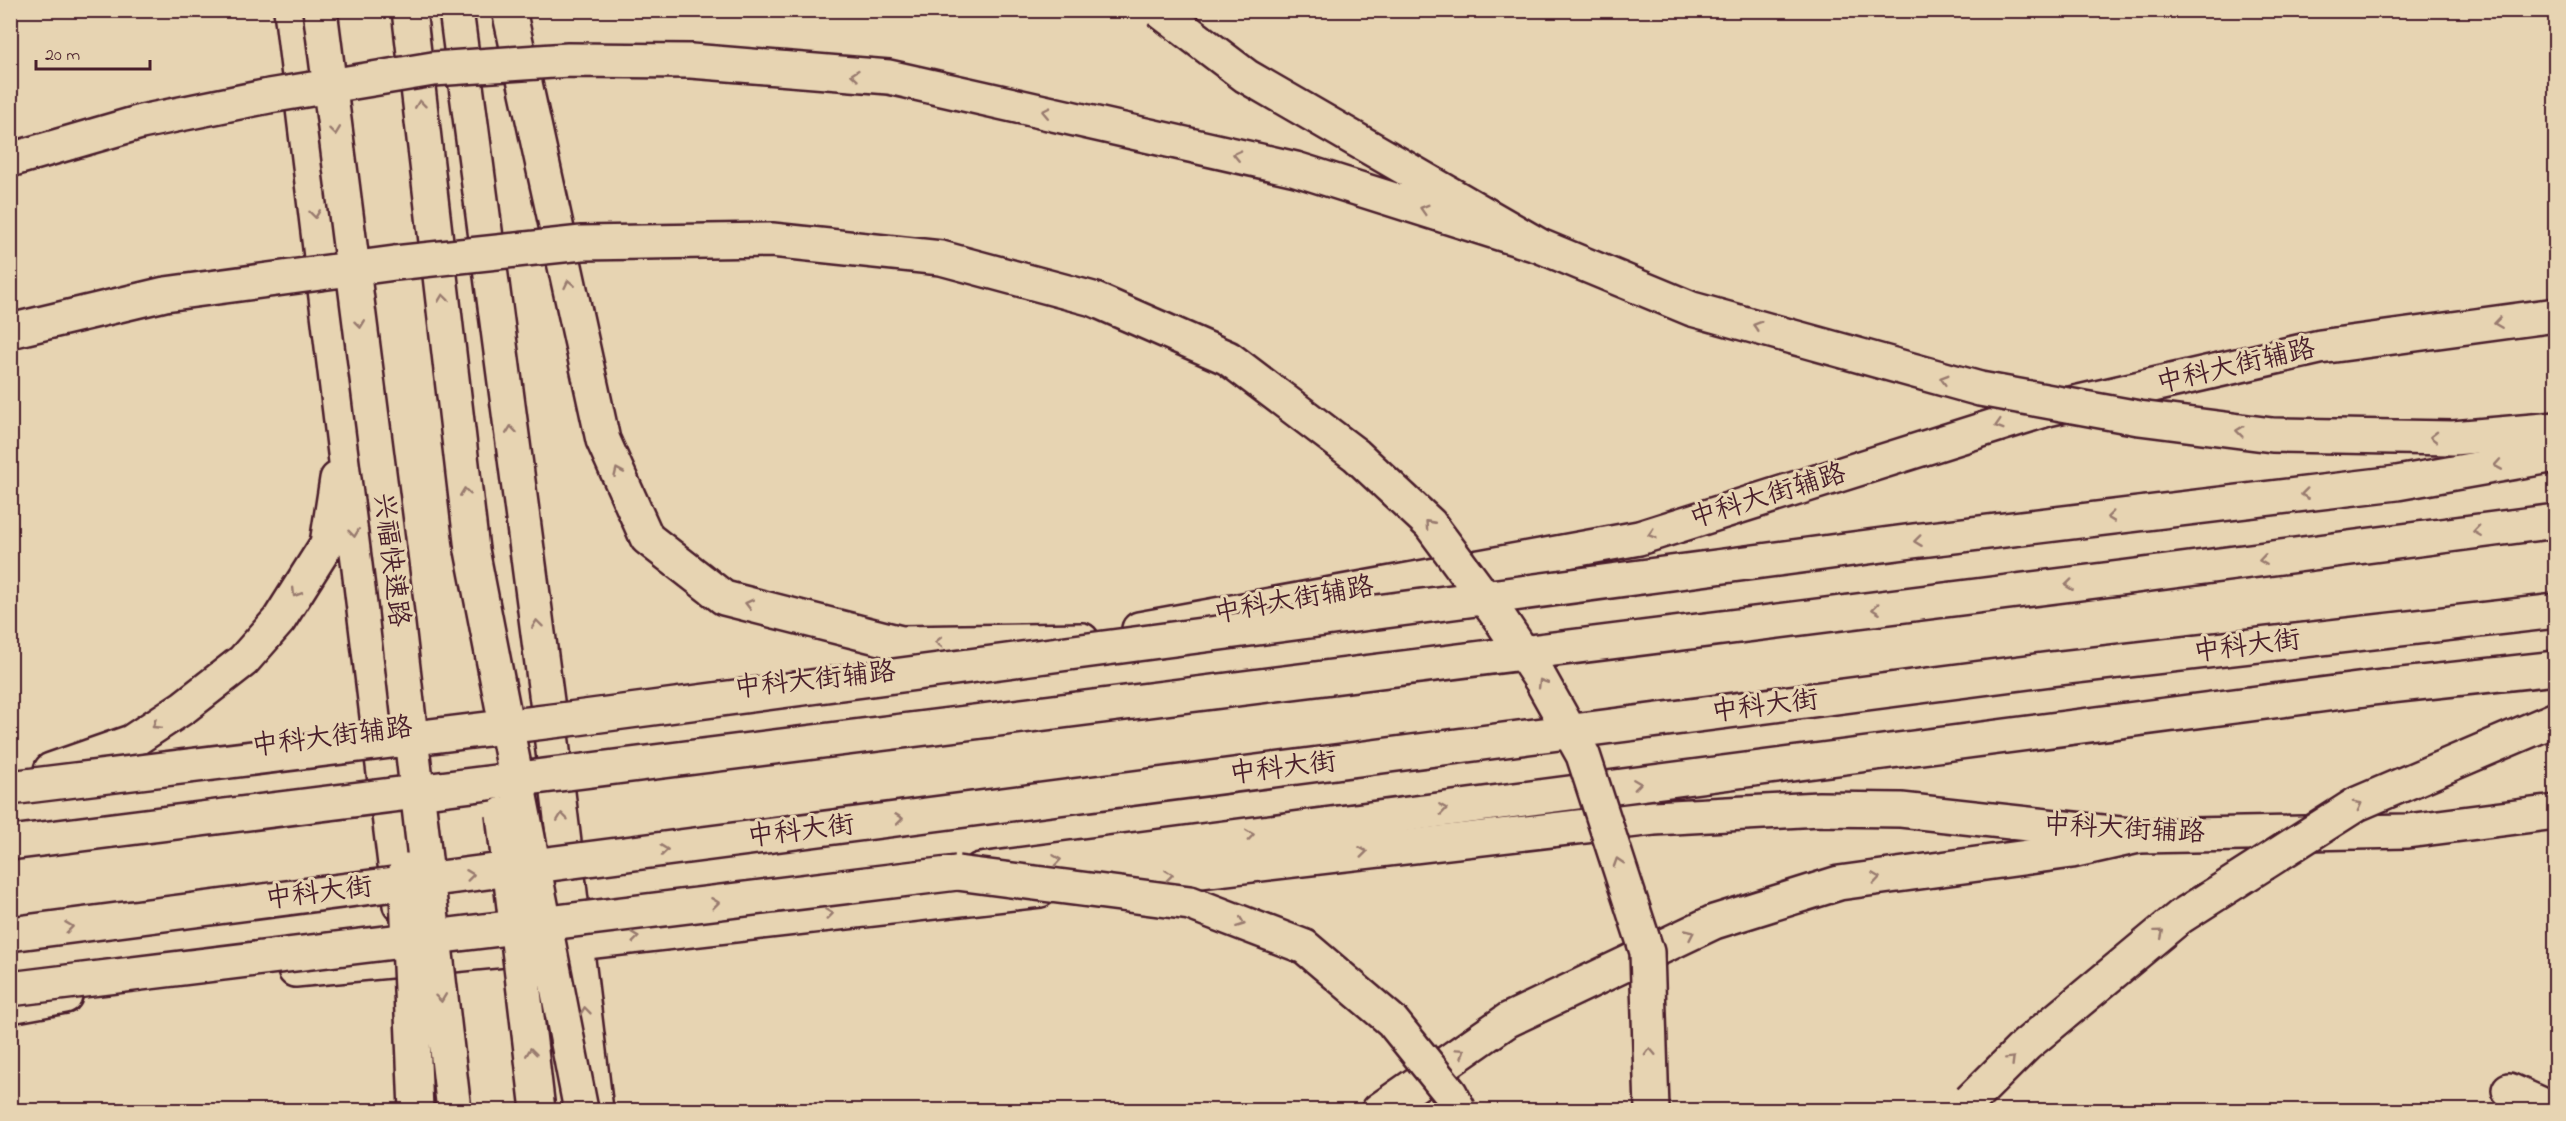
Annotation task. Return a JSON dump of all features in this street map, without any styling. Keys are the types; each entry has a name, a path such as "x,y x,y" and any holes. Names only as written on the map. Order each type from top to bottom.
{"main road":[{"path":"291,10 425,1110"},
{"name":"兴福快速路","path":"320,10 394,590 454,1110"},
{"path":"409,10 538,1110"},
{"path":"456,10 548,709 596,1110"},
{"path":"509,10 603,440 648,538 724,598 901,643 1082,640"},
{"path":"1159,10 1246,76 1540,246"},
{"path":"10,160 141,122 269,96 434,69 568,60 691,61 900,80 1296,169 1540,246 1692,309 1980,389 2139,418 2271,435 2453,438 2556,429"},
{"path":"10,331 165,294 395,263 582,243 772,240 941,258 1093,300 1228,358 1356,455 1430,524 1501,620 1541,680 1583,755 1647,952 1652,1110"},
{"name":"中科大街辅路","path":"10,775 379,733 548,709 908,671 1082,640 1639,538 2048,409 2320,347 2556,315"},
{"path":"51,770 131,742 184,706 243,661 279,620 327,544 343,439"},
{"path":"10,788 589,717 1914,541 2397,483 2556,455"},
{"path":"10,843 2128,577 2556,521"},
{"path":"472,550 581,1110"},
{"path":"394,590 416,1110"},
{"name":"中科大街","path":"10,934 2039,671 2556,611"},
{"path":"13,994 2303,697 2556,668"},
{"path":"1961,1110 2026,1045 2180,917 2357,804 2556,718"},
{"name":"中科大街辅路","path":"13,994 79,993 406,958 577,944 1654,818 1819,808 1901,810 2139,836 2407,831 2556,812"},
{"path":"1379,1110 1508,1020 1714,922 1839,884 2072,851 2139,836"},
{"path":"957,873 1190,903 1305,947 1392,1021 1450,1093 1459,1110"},
{"path":"2509,1090 2554,1110"}]}
